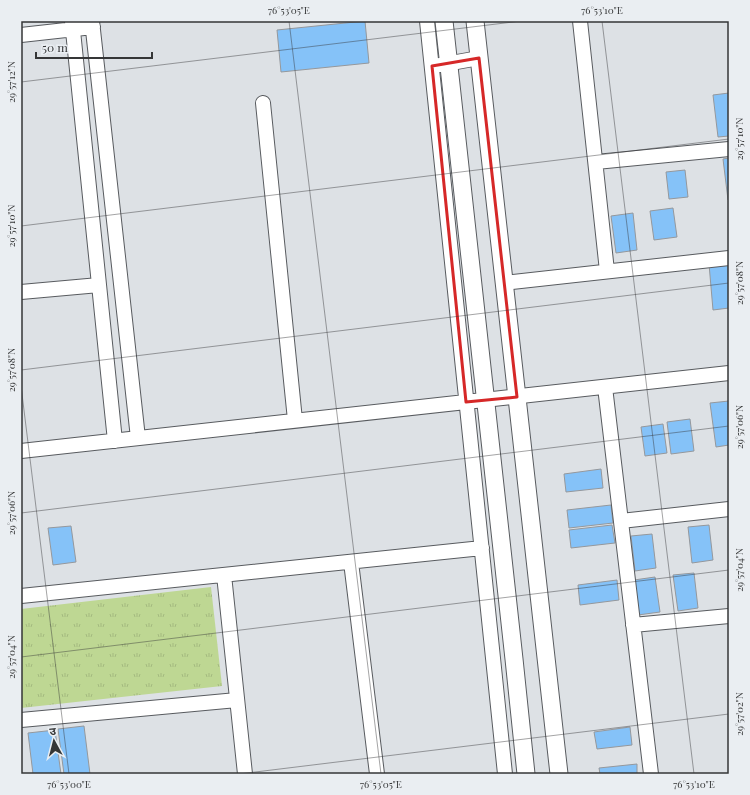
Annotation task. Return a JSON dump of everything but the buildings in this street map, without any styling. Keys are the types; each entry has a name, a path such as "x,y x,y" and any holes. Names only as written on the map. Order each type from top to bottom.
{"street":[{"path":"427,21 506,774"},
{"path":"444,21 526,774"},
{"path":"474,21 559,774"},
{"path":"580,21 607,272"},
{"path":"21,35 72,25 92,24 138,438"},
{"path":"72,25 115,440"},
{"path":"432,66 479,58"},
{"path":"263,103 295,420"},
{"path":"596,162 729,149"},
{"path":"504,283 729,258"},
{"path":"21,292 99,285"},
{"path":"21,451 729,373"},
{"path":"605,387 651,774"},
{"path":"621,521 729,510"},
{"path":"21,596 482,548"},
{"path":"351,562 377,774"},
{"path":"224,575 245,774"},
{"path":"633,625 729,616"},
{"path":"21,720 237,700"}],"highlighted area":[{"path":"479,58 517,397 466,402 432,66"}],"green space":[{"path":"211,587 222,686 21,708 21,609"}]}
